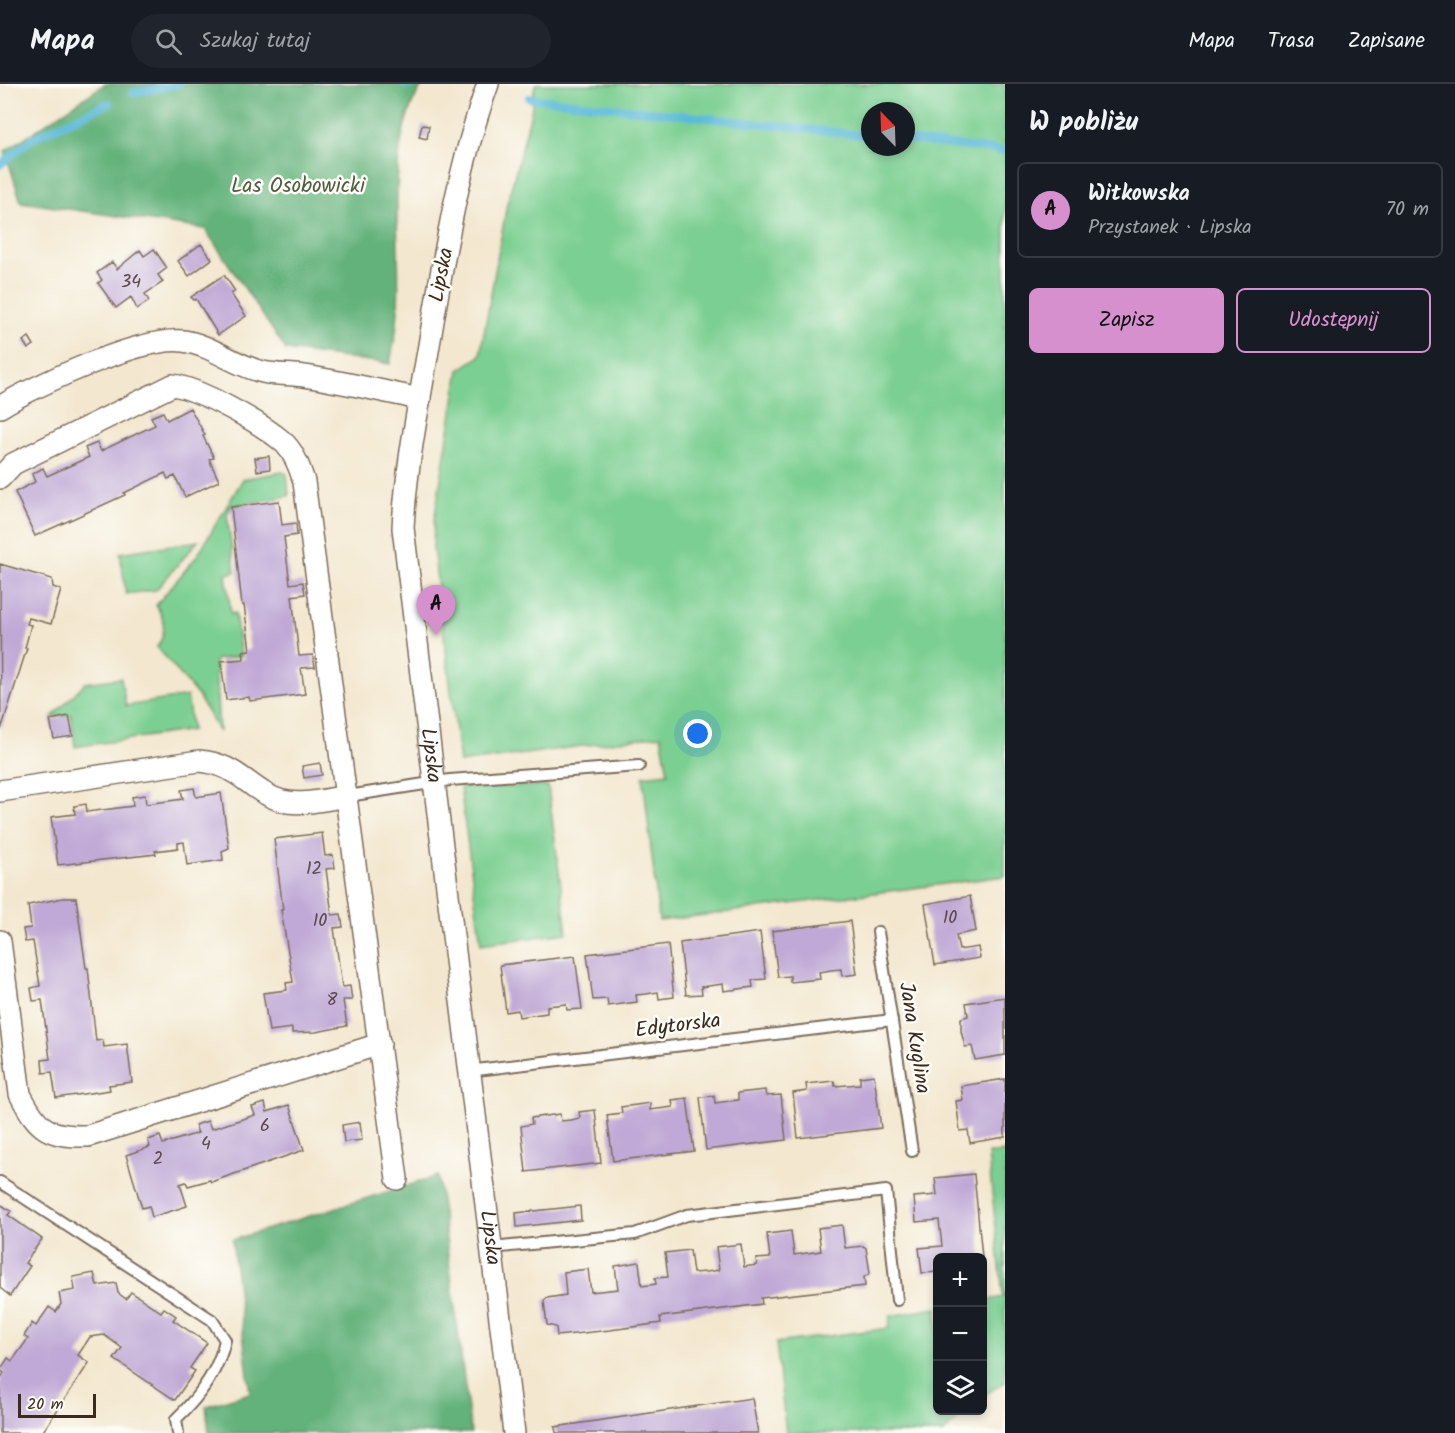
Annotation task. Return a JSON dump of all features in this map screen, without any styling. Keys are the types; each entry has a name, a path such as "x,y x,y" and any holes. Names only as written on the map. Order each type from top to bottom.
{"street":[{"name":"Lipska","path":"488,84 455,205 420,399 404,502 403,528 514,1433"},
{"path":"0,407 32,390 128,350 160,342 181,341 203,346 262,372 304,376 420,399"},
{"path":"0,478 13,464 173,385 195,391 283,442 300,468 304,482 348,796 397,1179"},
{"path":"0,791 199,761 215,762 231,769 273,797 285,801 298,803 348,796"},
{"path":"0,940 20,1094 29,1113 41,1127 54,1134 88,1136 380,1044"}],"lane":[{"path":"348,796 450,780 639,766"},
{"name":"Jana Kuglina","path":"878,932 912,1151"},
{"name":"Edytorska","path":"468,1071 892,1020"},
{"path":"0,1182 212,1320 220,1330 225,1340 221,1358 193,1404 176,1419 178,1433"},
{"path":"491,1248 635,1234 687,1215 886,1191 897,1300"}],"green space":[{"name":"Las Osobowicki","path":"105,84 423,84 410,109 402,138 398,168 399,294 390,364 286,350 205,229 21,202 5,151"},
{"path":"535,84 1005,84 1005,876 659,921 643,776 668,773 661,735 460,763 433,548 434,521 459,370 480,356 507,204 531,113"},
{"path":"282,472 287,474 289,496 231,506 227,515 235,572 226,574 231,614 235,613 241,656 215,660 219,732 198,696 157,647 164,626 156,605 197,556 243,479"},
{"path":"198,541 156,590 126,594 120,553"},
{"path":"121,678 126,706 187,696 192,730 75,747 71,715 52,717 85,683"},
{"path":"548,786 567,933 481,944 460,787"},
{"path":"1005,1152 1005,1382 987,1393 987,1300 1003,1297 988,1154"},
{"path":"438,1176 471,1433 209,1433 206,1406 250,1393 232,1240"},
{"path":"933,1309 933,1415 963,1415 944,1433 786,1433 776,1343 889,1328 890,1316"}],"building":[{"path":"422,125 429,126 427,139 419,137"},
{"path":"201,244 212,259 189,276 178,261"},
{"path":"154,249 167,268 158,275 163,282 145,294 149,301 137,309 131,297 116,308 98,283 102,280 97,273 112,262 117,269 140,250 144,256"},
{"path":"224,275 235,291 231,294 246,316 218,335 196,299 191,297"},
{"path":"29,337 34,345 28,349 23,341"},
{"path":"190,408 205,435 203,436 214,458 209,459 219,481 185,497 175,476 168,479 165,473 124,493 125,495 35,536 15,492 35,482 32,474 43,468 47,476 89,457 85,448 97,443 101,451 155,425 151,417 163,412 167,420"},
{"path":"269,456 270,469 257,471 255,458"},
{"path":"279,501 282,525 296,523 297,535 284,537 290,584 303,582 305,594 292,596 299,656 313,655 315,667 301,668 305,694 250,701 249,697 226,700 221,661 244,659 243,651 250,650 244,605 242,605 231,507"},
{"path":"0,564 52,579 53,587 61,590 51,624 29,618 27,624 31,625 25,648 27,648 1,730"},
{"path":"69,716 73,736 54,739 50,720"},
{"path":"320,763 322,775 304,778 302,766"},
{"path":"194,788 196,797 221,793 229,848 222,851 223,860 187,865 184,842 178,843 178,848 155,851 156,854 58,865 51,817 75,814 74,806 86,804 87,812 133,806 132,797 145,795 146,804 183,799 181,790"},
{"path":"322,833 325,856 333,855 335,868 326,869 332,915 341,914 343,927 334,928 342,987 350,986 352,1000 343,1000 347,1026 316,1032 292,1033 292,1028 269,1031 263,993 287,990 286,983 293,982 281,910 283,910 274,839"},
{"path":"970,896 976,931 956,935 959,950 978,947 980,958 935,965 925,904"},
{"path":"63,898 76,898 86,968 88,968 96,1041 103,1040 104,1047 127,1044 132,1082 109,1085 110,1090 56,1098 52,1072 43,1073 42,1060 50,1059 42,1000 33,1001 31,988 40,986 33,941 25,942 23,929 31,928 28,905"},
{"path":"850,921 857,974 842,976 841,969 819,972 820,979 790,982 790,976 778,977 772,931"},
{"path":"760,932 766,979 752,980 753,987 724,991 723,984 701,987 702,994 686,995 680,943"},
{"path":"668,944 674,997 659,999 658,992 636,995 637,1002 608,1006 607,999 593,1000 587,954"},
{"path":"575,956 582,1009 567,1010 566,1004 547,1006 547,1013 519,1017 518,1010 506,1012 500,965"},
{"path":"1005,997 1005,1055 975,1060 972,1046 965,1047 961,1031 961,1018 968,1016 966,1003"},
{"path":"874,1075 881,1128 798,1138 793,1093 807,1091 806,1084 834,1081 835,1086 860,1084 860,1077"},
{"path":"1005,1079 1005,1137 970,1143 968,1130 960,1131 956,1101 963,1100 961,1086"},
{"path":"765,1090 766,1096 781,1095 786,1140 706,1150 700,1097 714,1096 715,1103 738,1100 738,1093"},
{"path":"687,1098 694,1151 613,1161 607,1115 622,1113 621,1107 650,1103 650,1110 673,1107 672,1100"},
{"path":"265,1103 267,1112 289,1105 304,1150 211,1182 210,1180 188,1186 186,1182 180,1184 187,1206 152,1217 149,1206 142,1208 126,1155 150,1147 148,1140 160,1136 163,1144 198,1133 195,1125 208,1121 211,1129 255,1115 252,1107"},
{"path":"595,1110 601,1163 526,1172 521,1126 532,1124 531,1118 560,1114 561,1121 571,1120 580,1118 579,1112"},
{"path":"360,1122 362,1140 344,1142 342,1125"},
{"path":"974,1174 982,1253 933,1253 933,1272 922,1273 919,1248 942,1246 939,1220 916,1222 914,1197 937,1195 935,1178"},
{"path":"0,1204 11,1211 8,1215 42,1239 25,1263 30,1266 10,1296 0,1288"},
{"path":"580,1206 581,1220 517,1227 516,1213"},
{"path":"842,1225 845,1248 863,1246 866,1248 870,1273 864,1277 865,1286 761,1298 762,1304 660,1317 661,1323 610,1330 557,1336 556,1327 547,1325 544,1301 547,1298 566,1295 564,1272 588,1269 591,1292 618,1289 615,1266 639,1262 642,1286 656,1284 655,1278 668,1277 665,1253 690,1250 693,1273 706,1272 719,1270 716,1247 741,1244 744,1267 757,1265 756,1259 770,1258 767,1234 791,1231 794,1255 821,1251 818,1228"},
{"path":"94,1273 97,1286 116,1283 118,1293 126,1299 131,1292 161,1312 164,1308 176,1316 173,1320 207,1343 190,1368 195,1371 175,1400 114,1359 122,1348 104,1335 90,1337 78,1355 89,1363 42,1433 0,1433 0,1379 4,1373 0,1370 8,1358 12,1361 28,1339 24,1336 32,1323 36,1326 49,1307 56,1312 61,1304 59,1293 75,1290 73,1277"},
{"path":"752,1398 758,1433 556,1433 555,1427"}],"waterway":[{"path":"133,93 179,84"},
{"path":"404,84 410,85"},
{"path":"529,98 861,135"},
{"path":"0,165 33,138 109,103"},
{"path":"915,141 1005,151"}],"place":[{"name":"Witkowska","path":"436,635"}]}
